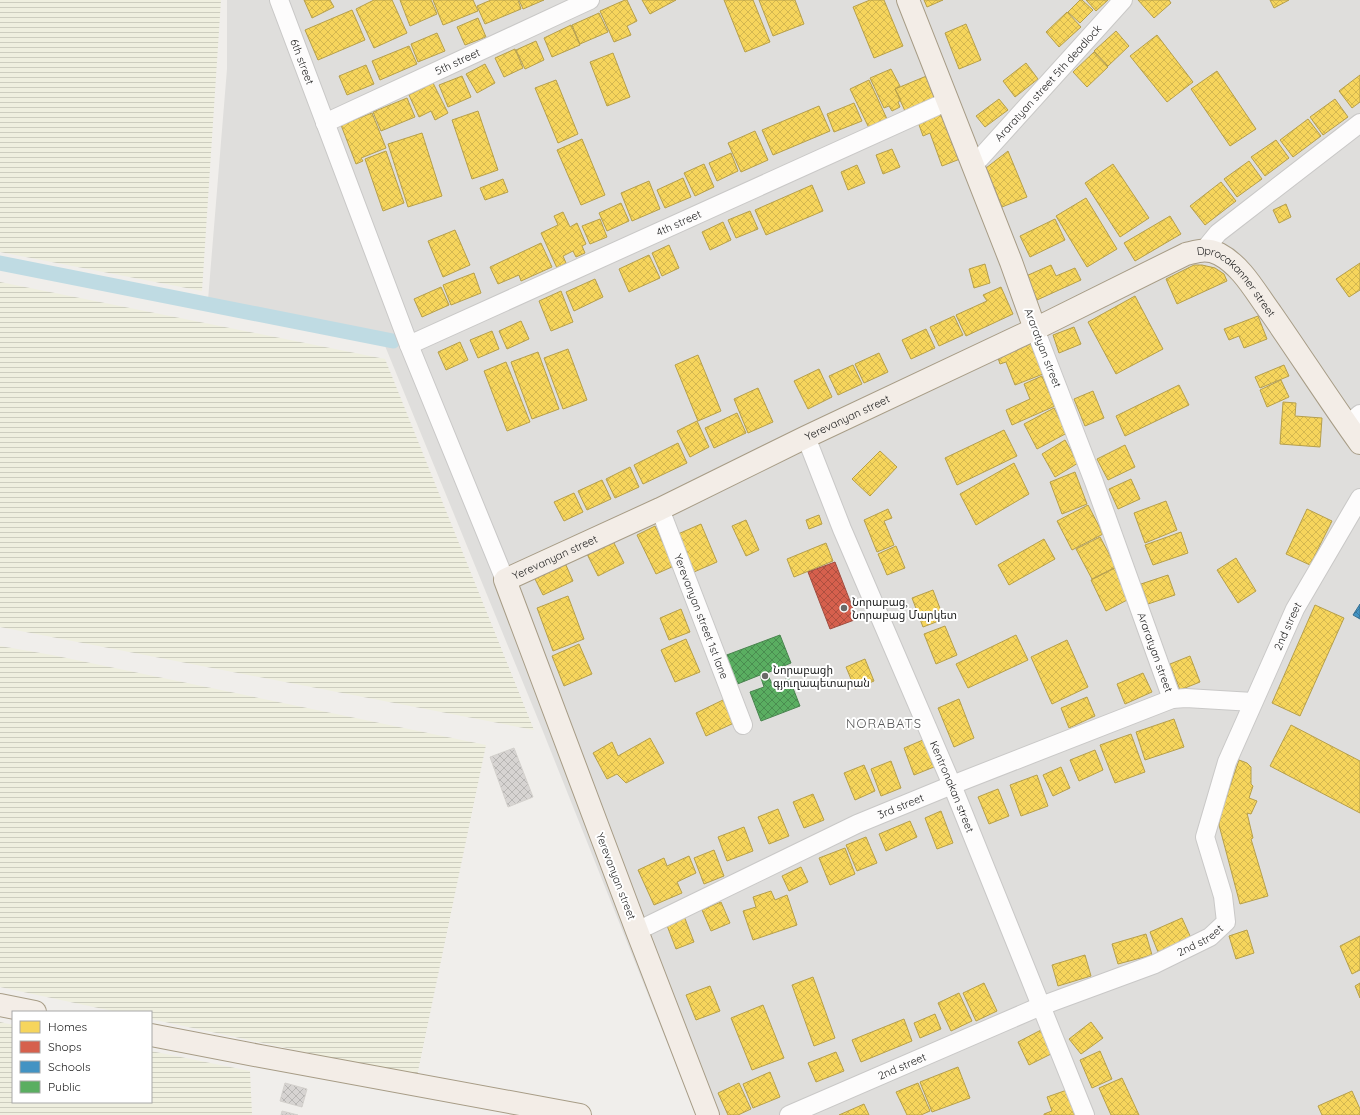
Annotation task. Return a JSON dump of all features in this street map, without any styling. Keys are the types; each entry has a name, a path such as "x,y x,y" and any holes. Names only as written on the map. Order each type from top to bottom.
{"main road":[{"name":"Araratyan street","path":"908,0 1011,262 1035,329"},
{"name":"Dprocakanner street","path":"1035,329 1186,254 1204,250 1218,254 1232,263 1248,281 1289,339 1354,420 1360,443"},
{"name":"Yerevanyan street","path":"708,1115 504,580 660,508 1035,329"},
{"path":"0,1005 30,1011"},
{"path":"152,1035 580,1115"}],"street":[{"name":"6th street","path":"279,0 410,345 504,580"},
{"name":"5th street","path":"325,123 590,0"},
{"name":"Araratyan street 5th deadlock","path":"973,166 1123,0"},
{"name":"4th street","path":"410,345 948,101"},
{"path":"1204,250 1218,233 1360,123"},
{"name":"Araratyan street","path":"1035,329 1097,489 1172,699"},
{"name":"Kentronakan street","path":"806,437 842,529 952,785 1085,1115"},
{"name":"2nd street","path":"789,1115 1041,1006 1155,964 1210,937 1226,922 1223,896 1205,837 1228,762 1295,609 1360,498"},
{"name":"Yerevanyan street 1st lane","path":"660,508 743,725"},
{"name":"3rd street","path":"637,931 857,824 952,785 1172,699 1186,698 1253,702"}],"shaded area":[{"name":"NORABATS","path":"227,0 1360,0 1360,1115 696,1115 542,729 383,341 208,300 227,69"}],"green space":[{"path":"0,0 221,0 202,291 0,252"},
{"path":"0,282 385,359 534,730 0,627"},
{"path":"0,646 52,655 486,745 417,1076 152,1019 152,1011 112,1011 0,987"},
{"path":"0,1022 12,1025 12,1103 152,1103 152,1051 250,1071 252,1115 0,1115"}],"building: Homes":[{"path":"304,0 330,0 334,7 312,18"},
{"path":"374,0 392,0 407,33 374,48 356,9"},
{"path":"400,0 431,0 437,14 410,26"},
{"path":"433,0 473,0 478,11 443,25"},
{"path":"491,0 518,0 521,9 485,24 477,6"},
{"path":"519,0 544,0 523,9"},
{"path":"627,0 637,21 627,26 631,35 614,42 600,11"},
{"path":"642,0 676,0 650,14"},
{"path":"724,0 753,0 770,42 745,52"},
{"path":"759,0 795,0 804,24 773,36"},
{"path":"870,0 884,0 903,46 874,58 853,7"},
{"path":"924,0 943,0 927,7"},
{"path":"1080,0 1082,0 1093,10 1080,23 1068,12"},
{"path":"1086,0 1108,0 1096,11"},
{"path":"1138,0 1169,0 1171,3 1154,18"},
{"path":"1270,0 1289,0 1274,8"},
{"path":"352,10 365,40 318,60 305,30"},
{"path":"1067,12 1081,27 1059,47 1046,32"},
{"path":"599,13 608,32 580,44 572,25"},
{"path":"478,18 486,37 465,45 457,27"},
{"path":"966,24 981,60 959,69 945,33"},
{"path":"571,25 580,45 552,57 544,38"},
{"path":"1116,31 1129,46 1108,66 1094,51"},
{"path":"437,33 445,51 418,62 411,44"},
{"path":"1157,35 1193,82 1167,102 1130,56"},
{"path":"536,41 544,60 525,69 516,50"},
{"path":"409,46 417,64 380,80 372,61"},
{"path":"515,49 523,68 504,77 495,58"},
{"path":"1094,52 1108,67 1087,87 1073,72"},
{"path":"613,53 630,97 607,106 590,62"},
{"path":"1026,63 1038,79 1015,97 1003,81"},
{"path":"485,64 495,83 477,93 466,74"},
{"path":"366,65 374,84 347,95 339,76"},
{"path":"891,69 900,86 895,89 901,100 898,102 900,107 892,111 889,106 884,108 870,78"},
{"path":"1217,71 1256,129 1230,146 1191,89"},
{"path":"929,75 938,97 905,111 895,89"},
{"path":"1360,75 1360,102 1352,108 1339,91"},
{"path":"462,76 471,97 448,107 439,85"},
{"path":"556,80 578,134 558,143 535,88"},
{"path":"869,80 887,119 869,128 850,89"},
{"path":"433,83 448,113 435,120 431,111 419,117 409,95"},
{"path":"407,98 415,117 381,131 373,112"},
{"path":"999,99 1008,110 985,127 976,116"},
{"path":"1335,99 1348,117 1323,135 1310,117"},
{"path":"854,103 862,121 834,132 827,114"},
{"path":"819,106 830,131 773,155 762,130"},
{"path":"478,111 498,170 472,179 452,120"},
{"path":"943,112 960,159 942,166 930,133 923,136 918,122"},
{"path":"372,113 386,148 361,158 363,161 356,164 341,125"},
{"path":"1308,119 1321,136 1293,157 1280,140"},
{"path":"755,131 768,160 741,172 728,143"},
{"path":"422,133 442,196 408,207 388,144"},
{"path":"582,139 605,195 581,205 557,150"},
{"path":"1276,140 1289,158 1265,176 1251,157"},
{"path":"892,149 900,167 883,174 876,155"},
{"path":"386,151 404,203 383,211 365,159"},
{"path":"1008,151 1027,197 1002,207 986,168"},
{"path":"731,153 738,171 717,181 709,163"},
{"path":"1249,161 1262,179 1237,197 1224,179"},
{"path":"704,164 714,187 695,196 684,173"},
{"path":"1113,164 1149,218 1120,237 1085,183"},
{"path":"857,165 865,183 848,190 841,172"},
{"path":"683,178 691,197 665,208 657,190"},
{"path":"503,179 508,192 485,200 480,188"},
{"path":"649,181 660,209 632,221 621,193"},
{"path":"1221,182 1236,201 1205,225 1190,206"},
{"path":"812,185 823,211 766,235 755,210"},
{"path":"1086,198 1117,249 1087,267 1056,216"},
{"path":"621,203 629,221 607,231 599,213"},
{"path":"1286,204 1291,217 1279,223 1273,210"},
{"path":"750,211 758,229 736,238 728,220"},
{"path":"563,212 570,227 577,223 586,244 582,246 585,253 576,257 573,251 563,256 566,263 557,268 541,233 558,225 554,216"},
{"path":"1170,216 1181,234 1135,261 1124,243"},
{"path":"600,219 607,237 590,244 582,226"},
{"path":"1055,219 1065,240 1030,257 1020,236"},
{"path":"723,222 731,240 710,250 702,232"},
{"path":"455,230 470,265 443,277 428,241"},
{"path":"541,243 552,267 521,281 519,275 498,284 490,267"},
{"path":"669,245 679,268 662,276 652,253"},
{"path":"649,255 660,278 629,292 619,269"},
{"path":"1360,263 1360,290 1349,297 1336,279"},
{"path":"985,264 990,283 974,288 969,269"},
{"path":"1051,265 1056,276 1075,268 1081,280 1037,300 1026,276"},
{"path":"1194,265 1215,268 1224,274 1227,281 1177,304 1166,279"},
{"path":"474,273 481,293 451,305 443,285"},
{"path":"595,279 603,297 574,311 566,292"},
{"path":"441,287 449,305 422,317 414,299"},
{"path":"1001,287 1013,314 966,336 956,315 987,301 983,295"},
{"path":"561,291 573,322 551,331 539,301"},
{"path":"1135,296 1163,349 1116,374 1088,322"},
{"path":"954,316 963,335 939,346 930,327"},
{"path":"1258,316 1267,339 1244,348 1239,336 1229,340 1224,329"},
{"path":"521,321 529,339 507,349 499,331"},
{"path":"1074,327 1081,344 1059,353 1053,335"},
{"path":"926,329 935,348 911,359 902,340"},
{"path":"492,331 499,349 478,358 470,340"},
{"path":"460,342 468,360 446,370 438,352"},
{"path":"1030,342 1043,374 1015,385 1006,362 1000,364 997,355"},
{"path":"568,349 587,400 563,409 544,358"},
{"path":"538,352 559,409 532,419 511,362"},
{"path":"879,353 888,372 864,383 855,364"},
{"path":"698,355 721,411 698,421 675,365"},
{"path":"506,362 530,422 507,431 484,371"},
{"path":"853,365 862,384 838,395 829,376"},
{"path":"1284,365 1289,376 1260,388 1255,377"},
{"path":"819,369 832,397 808,409 794,381"},
{"path":"1042,376 1055,406 1012,425 1006,410 1030,399 1024,384"},
{"path":"1281,380 1289,397 1267,407 1260,390"},
{"path":"1179,385 1189,405 1125,436 1116,416"},
{"path":"758,388 773,422 748,433 734,399"},
{"path":"1093,391 1104,418 1085,426 1074,399"},
{"path":"1283,402 1296,403 1295,416 1322,418 1320,447 1280,444"},
{"path":"1054,408 1067,433 1037,449 1024,424"},
{"path":"737,413 746,433 714,448 705,428"},
{"path":"697,421 709,447 690,457 677,431"},
{"path":"1004,430 1017,456 957,485 945,458"},
{"path":"1065,440 1078,463 1055,477 1042,454"},
{"path":"678,443 687,463 643,484 634,465"},
{"path":"1125,445 1135,467 1108,480 1097,459"},
{"path":"880,451 897,467 870,496 852,479"},
{"path":"1014,463 1029,494 976,525 960,494"},
{"path":"630,467 639,487 615,498 606,479"},
{"path":"1075,472 1087,504 1062,514 1050,482"},
{"path":"1131,479 1140,499 1118,509 1109,489"},
{"path":"602,480 611,499 587,510 578,491"},
{"path":"574,493 583,512 564,521 554,502"},
{"path":"1166,501 1177,530 1145,543 1134,513"},
{"path":"1088,505 1103,534 1072,550 1057,521"},
{"path":"888,509 892,518 884,521 894,545 877,552 864,520"},
{"path":"1307,509 1332,521 1310,565 1286,554"},
{"path":"819,515 822,524 809,529 806,520"},
{"path":"746,520 759,550 746,556 732,526"},
{"path":"701,524 717,562 694,572 678,534"},
{"path":"655,526 674,566 656,574 637,535"},
{"path":"1181,532 1188,553 1153,565 1145,545"},
{"path":"1100,537 1116,567 1092,579 1076,549"},
{"path":"612,539 624,563 598,576 586,552"},
{"path":"1044,539 1055,559 1009,585 998,565"},
{"path":"826,543 833,561 794,577 787,559"},
{"path":"896,546 905,568 887,575 878,554"},
{"path":"1236,558 1256,591 1238,603 1217,570"},
{"path":"565,563 573,581 543,595 534,577"},
{"path":"1115,568 1131,598 1106,611 1091,580"},
{"path":"1168,575 1175,595 1148,604 1141,584"},
{"path":"933,590 944,619 923,627 912,598"},
{"path":"568,596 584,639 553,651 537,608"},
{"path":"1315,605 1344,618 1300,716 1272,703"},
{"path":"681,609 690,632 669,640 660,618"},
{"path":"945,626 957,655 936,664 924,634"},
{"path":"1016,635 1028,660 968,688 956,664"},
{"path":"686,639 700,672 675,682 661,650"},
{"path":"1067,640 1088,687 1052,704 1031,657"},
{"path":"579,644 592,674 564,686 552,656"},
{"path":"1190,656 1200,682 1180,690 1170,664"},
{"path":"865,659 874,681 855,689 846,667"},
{"path":"1143,673 1152,692 1125,704 1117,684"},
{"path":"1087,697 1095,716 1069,728 1061,708"},
{"path":"959,699 974,738 954,747 938,708"},
{"path":"723,700 734,723 706,736 696,713"},
{"path":"1174,719 1184,747 1145,760 1136,732"},
{"path":"1291,725 1360,761 1360,813 1270,766"},
{"path":"1131,734 1145,772 1115,783 1100,745"},
{"path":"650,738 664,763 626,783 617,774 607,779 593,753 612,742 618,756"},
{"path":"923,740 934,767 914,775 904,748"},
{"path":"1095,750 1103,770 1079,781 1070,760"},
{"path":"1239,760 1247,763 1251,767 1251,784 1253,786 1249,798 1257,801 1251,814 1247,813 1253,838 1251,839 1268,896 1240,904 1219,825 1221,813"},
{"path":"891,761 901,788 881,796 871,769"},
{"path":"864,765 875,791 855,800 844,773"},
{"path":"1061,767 1070,788 1053,796 1043,775"},
{"path":"1037,775 1048,806 1021,816 1010,785"},
{"path":"998,789 1009,816 989,824 978,797"},
{"path":"813,794 824,820 804,828 793,802"},
{"path":"778,809 789,836 769,844 758,817"},
{"path":"941,811 953,843 937,849 925,818"},
{"path":"910,821 917,837 886,851 879,834"},
{"path":"744,827 753,851 727,861 718,837"},
{"path":"866,837 877,863 857,871 846,845"},
{"path":"845,848 855,874 830,885 819,858"},
{"path":"714,850 724,876 704,884 694,858"},
{"path":"689,856 696,873 677,882 682,893 654,905 638,870 664,858 667,866"},
{"path":"801,867 808,882 789,891 782,876"},
{"path":"771,891 775,900 787,895 797,925 753,940 743,911 756,907 753,897"},
{"path":"721,902 730,923 711,931 702,910"},
{"path":"684,916 694,942 676,949 666,923"},
{"path":"1182,918 1191,938 1158,952 1150,932"},
{"path":"1247,930 1254,953 1236,959 1229,936"},
{"path":"1146,934 1152,955 1118,964 1112,944"},
{"path":"1360,936 1360,970 1352,974 1340,946"},
{"path":"1085,955 1091,976 1058,986 1052,965"},
{"path":"813,977 835,1038 814,1046 792,985"},
{"path":"984,983 997,1011 976,1021 963,993"},
{"path":"1360,983 1360,998 1355,986"},
{"path":"710,986 720,1011 696,1020 686,995"},
{"path":"959,993 972,1021 951,1031 938,1003"},
{"path":"763,1005 784,1058 752,1070 731,1018"},
{"path":"935,1014 941,1029 920,1038 914,1023"},
{"path":"904,1019 912,1041 861,1062 852,1040"},
{"path":"1091,1022 1103,1038 1081,1054 1069,1039"},
{"path":"1041,1030 1053,1053 1029,1065 1018,1042"},
{"path":"1100,1051 1112,1079 1092,1088 1080,1060"},
{"path":"836,1052 844,1071 816,1082 808,1063"},
{"path":"958,1067 970,1098 932,1112 920,1082"},
{"path":"770,1072 780,1097 753,1108 743,1084"},
{"path":"1122,1078 1139,1115 1111,1115 1099,1088"},
{"path":"739,1083 751,1109 738,1115 728,1115 718,1093"},
{"path":"918,1083 930,1111 921,1115 907,1115 896,1092"},
{"path":"1067,1090 1076,1115 1044,1115 1052,1111 1047,1097"},
{"path":"1352,1091 1360,1109 1360,1115 1322,1115 1318,1106"},
{"path":"864,1104 869,1115 839,1115"}],"building: Shops":[{"path":"835,562 857,619 830,629 808,572"}],"building: Schools":[{"path":"1360,604 1360,619 1353,615"}],"building: Public":[{"path":"780,635 791,663 767,673 772,684 789,678 800,706 761,721 750,692 764,687 760,675 735,685 724,656"}],"building: Other":[{"path":"514,748 533,797 508,807 490,757"},
{"path":"285,1083 307,1089 302,1107 280,1101"},
{"path":"282,1111 298,1115 281,1115"}],"waterway":[{"path":"0,263 393,341"}],"place":[{"name":"Նորաբաց, Նորաբաց Մարկետ","path":"844,608"},
{"name":"Նորաբացի գյուղապետարան","path":"765,676"}],"district":[{"name":"NORABATS","path":"884,723"}]}
